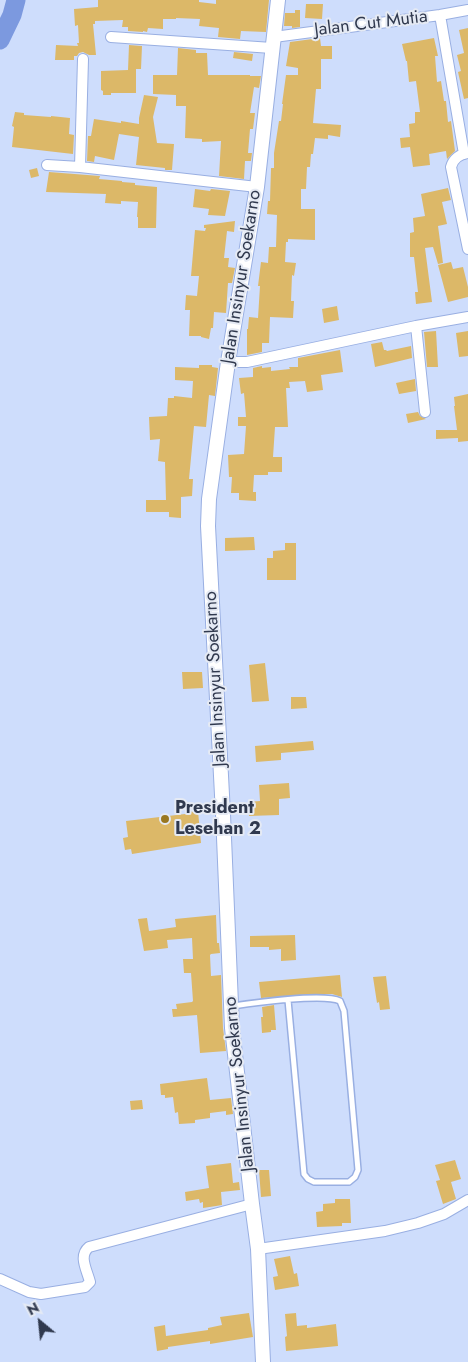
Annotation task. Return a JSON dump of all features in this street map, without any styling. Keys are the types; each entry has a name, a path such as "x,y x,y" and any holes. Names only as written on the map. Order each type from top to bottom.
{"main road":[{"name":"Jalan Insinyur Soekarno","path":"264,1362 258,1249 232,1028 208,526 209,499 228,362 257,187 278,0"}],"street":[{"name":"Jalan Cut Mutia","path":"111,37 273,43 468,10"},
{"path":"440,15 466,153 454,160 451,167 468,249"},
{"path":"80,167 83,59"},
{"path":"47,165 257,187"},
{"path":"228,362 247,362 416,326 468,318"},
{"path":"416,326 426,412"},
{"path":"258,1249 385,1231 444,1214 468,1200"},
{"path":"0,1279 29,1292 41,1294 85,1287 90,1282 84,1261 84,1253 89,1247 252,1204"}],"lane":[{"path":"231,1006 288,1000 332,998 340,1001 345,1020 358,1170 355,1177 349,1182 314,1182 308,1180 304,1174 288,1000"}],"building":[{"path":"98,0 199,0 199,2 216,4 216,0 269,0 266,32 241,31 240,39 218,37 219,28 199,26 200,19 163,19 163,29 148,28 147,32 128,31 128,27 122,27 123,20 95,21 95,24 93,24 96,55 89,55 83,52 74,56 74,60 55,60 56,45 78,46 78,25 75,26 74,9 98,7"},
{"path":"306,4 323,4 322,19 305,18"},
{"path":"295,10 300,10 300,27 284,26 285,13 295,13"},
{"path":"468,28 468,98 464,99 458,72 461,71 457,55 464,53 459,30"},
{"path":"320,38 321,46 332,46 332,59 321,59 321,89 316,89 313,123 341,125 340,137 328,135 328,139 315,138 310,167 307,167 306,189 301,189 301,209 315,209 315,240 288,239 288,242 286,242 285,262 296,263 294,276 292,275 291,301 294,301 293,318 270,317 269,343 262,343 262,352 247,355 249,317 258,318 260,286 258,286 261,262 268,263 269,247 276,247 277,215 267,214 268,201 270,201 271,168 274,168 274,153 279,121 281,121 286,75 298,75 298,68 286,66 290,42"},
{"path":"434,38 438,56 435,56 437,82 441,81 444,101 446,101 448,122 451,121 455,151 447,159 446,151 429,154 430,165 413,167 410,147 401,148 400,138 410,137 409,124 415,123 415,112 420,112 416,81 409,82 407,61 402,44"},
{"path":"129,45 142,46 141,69 136,69 136,93 111,93 111,95 103,95 101,90 101,71 128,70"},
{"path":"178,48 196,50 196,53 207,53 208,75 261,76 259,88 254,87 250,113 255,113 253,129 250,129 248,153 252,153 251,161 245,161 244,179 219,176 221,141 202,142 202,139 185,138 186,106 176,106 176,95 153,94 153,75 177,75"},
{"path":"234,52 253,54 252,61 233,58"},
{"path":"144,95 158,97 153,117 157,143 174,144 172,170 136,165 139,137 119,134 114,160 95,156 94,162 87,161 88,136 91,136 94,119 139,124"},
{"path":"15,112 24,113 24,115 70,118 69,134 74,135 73,154 12,147 14,127 12,126"},
{"path":"37,168 39,176 31,178 29,170"},
{"path":"49,172 100,176 99,179 157,187 156,228 138,228 138,202 121,201 121,204 105,203 106,194 46,192"},
{"path":"448,188 451,200 442,202 447,224 438,226 443,263 438,264 433,247 425,248 432,302 416,304 415,292 418,292 414,257 410,257 410,233 414,232 413,218 425,216 421,194"},
{"path":"195,189 230,191 225,216 208,215 209,209 193,207"},
{"path":"235,221 234,232 227,231 224,258 229,258 228,267 235,268 232,283 228,283 226,313 214,312 213,328 211,328 209,339 201,336 189,336 190,310 185,310 186,295 197,296 199,276 191,276 195,230 205,231 204,225"},
{"path":"451,262 453,269 463,267 468,287 468,297 448,302 438,265"},
{"path":"337,306 339,320 324,323 322,309"},
{"path":"436,331 438,367 427,367 424,332"},
{"path":"468,331 468,356 459,357 456,333"},
{"path":"382,342 384,350 387,351 411,346 412,358 375,367 371,344"},
{"path":"340,350 343,372 321,375 323,390 307,392 305,381 289,382 290,388 286,388 288,427 275,427 273,457 282,457 282,472 254,475 253,492 256,492 256,501 239,500 239,493 231,493 232,477 229,477 228,455 244,454 246,426 238,426 238,417 246,417 244,393 241,394 239,378 253,377 253,368 271,367 271,371 290,369 289,367 298,367 298,358"},
{"path":"199,365 212,365 212,367 218,368 215,396 209,395 206,427 194,426 189,479 193,479 192,496 181,497 181,518 169,517 169,512 146,512 146,500 166,500 165,462 158,461 160,439 150,440 149,417 167,416 168,398 174,398 174,396 192,398 193,381 175,380 175,367 199,368"},
{"path":"415,379 416,391 399,394 396,383"},
{"path":"468,394 468,441 458,442 458,438 436,439 436,430 457,430 454,397"},
{"path":"418,412 420,416 426,419 408,423 406,414"},
{"path":"254,537 255,550 225,551 225,538"},
{"path":"285,543 296,543 296,580 267,580 267,558 273,558 273,551 285,550"},
{"path":"265,663 269,701 252,702 249,665"},
{"path":"182,672 202,672 203,688 183,689"},
{"path":"291,697 306,697 307,708 291,709"},
{"path":"313,741 314,750 281,753 281,760 256,762 255,746"},
{"path":"289,783 290,798 279,799 279,815 249,816 248,802 260,801 259,785"},
{"path":"198,811 201,843 132,854 131,849 125,850 123,838 128,837 126,821"},
{"path":"216,915 217,943 219,943 220,953 210,955 211,976 221,975 226,1051 200,1053 197,1015 173,1017 172,1009 177,1009 176,1004 193,1001 191,973 184,973 183,959 193,959 192,938 167,940 168,948 144,951 138,919 147,918 149,931 176,927 175,919"},
{"path":"295,935 296,960 281,961 281,949 269,950 269,947 250,947 250,936"},
{"path":"340,975 342,997 332,994 319,994 261,998 259,982"},
{"path":"386,976 390,1009 380,1010 373,977"},
{"path":"274,1005 276,1030 262,1033 262,1007"},
{"path":"207,1078 210,1100 231,1098 233,1114 226,1115 226,1111 210,1113 210,1118 195,1120 195,1123 179,1124 178,1112 175,1113 173,1097 165,1098 165,1095 161,1095 160,1084"},
{"path":"142,1100 143,1109 131,1110 130,1101"},
{"path":"455,1160 461,1179 451,1182 456,1199 443,1204 436,1181 440,1180 435,1165"},
{"path":"231,1163 233,1183 239,1182 240,1190 221,1192 222,1205 203,1208 203,1202 200,1203 199,1199 186,1201 185,1192 209,1188 206,1166"},
{"path":"259,1170 269,1170 271,1196 261,1197"},
{"path":"335,1199 350,1199 351,1223 342,1223 342,1226 317,1227 316,1212 323,1211 323,1204 335,1203"},
{"path":"290,1256 294,1274 297,1273 299,1286 275,1290 273,1277 278,1276 274,1259"},
{"path":"249,1313 253,1337 210,1344 210,1341 168,1347 168,1349 157,1351 154,1327 165,1325 166,1336 208,1330 208,1328 222,1325 220,1317"},
{"path":"296,1313 297,1326 307,1325 307,1328 336,1324 338,1346 286,1351 285,1314"}],"waterway":[{"path":"0,40 12,15 16,0"}],"place":[{"name":"President Lesehan 2","path":"165,819"}]}
